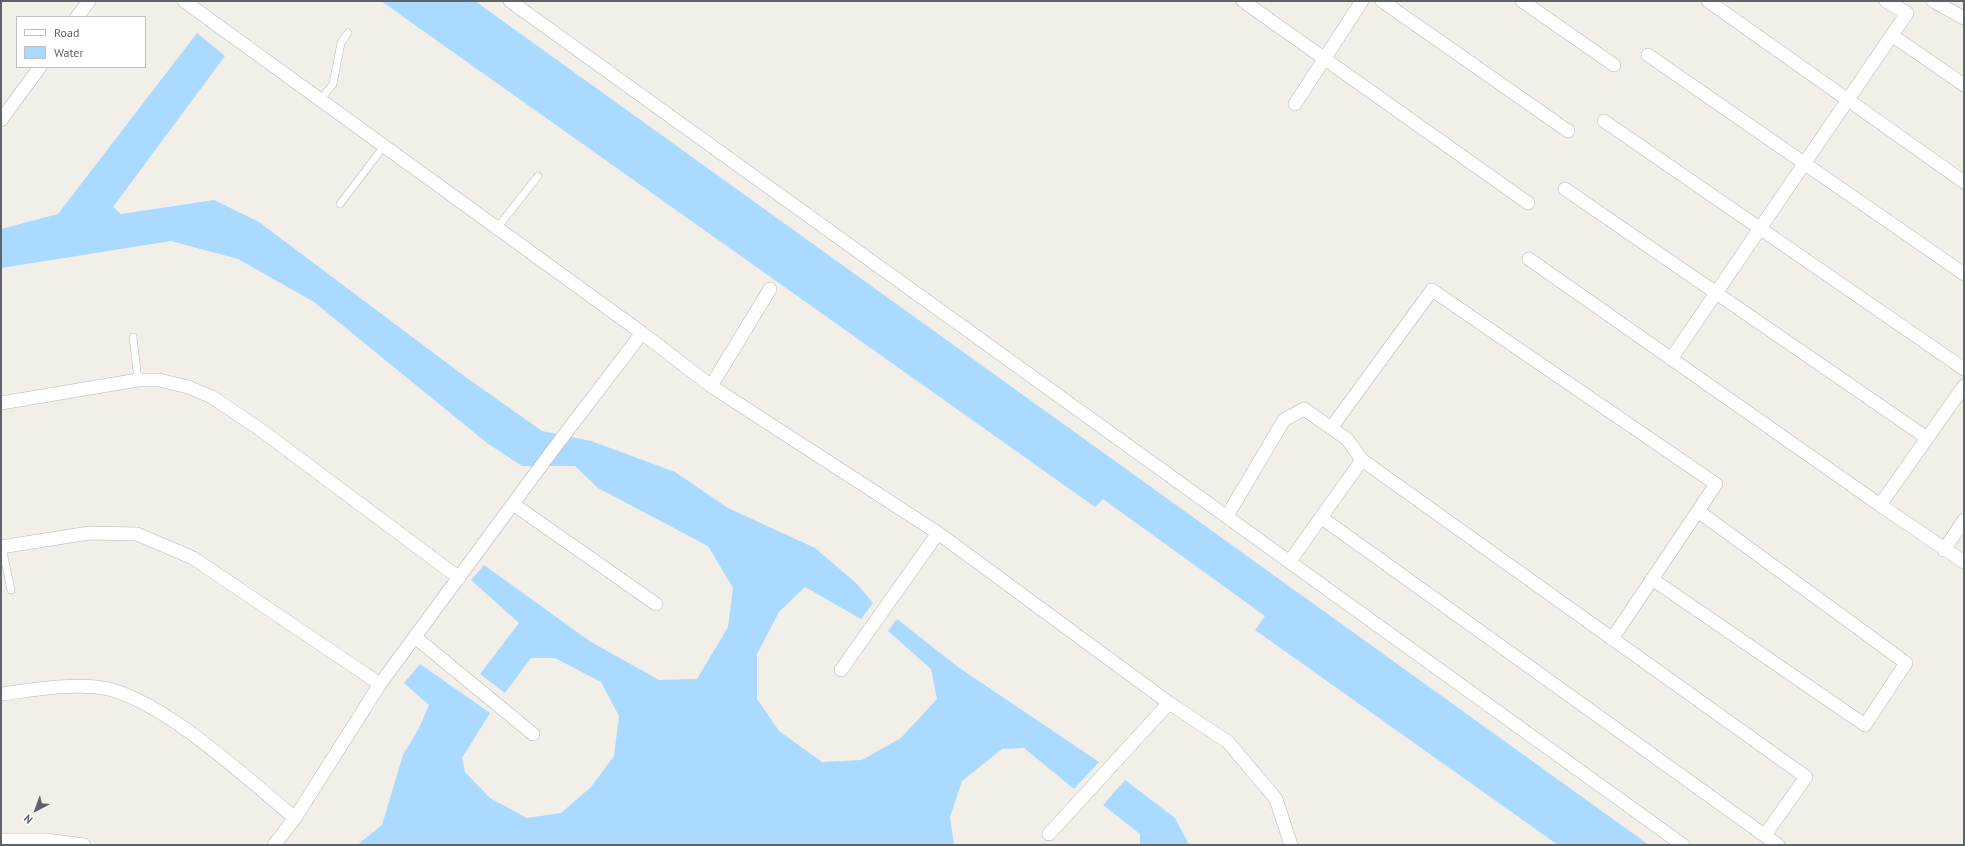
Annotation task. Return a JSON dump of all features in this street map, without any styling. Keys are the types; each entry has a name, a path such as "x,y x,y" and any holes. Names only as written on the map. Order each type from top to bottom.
{"street":[{"path":"78,16 89,1"},
{"path":"184,1 642,333 711,386 938,533 1169,703 1228,742 1276,799 1291,845"},
{"path":"510,1 1228,516 1683,845"},
{"path":"1243,1 1528,203"},
{"path":"1295,104 1362,1"},
{"path":"1382,1 1568,131"},
{"path":"1522,1 1614,65"},
{"path":"1708,1 1964,182"},
{"path":"1671,358 1893,36 1907,13 1886,1"},
{"path":"1933,1 1964,18"},
{"path":"1893,36 1964,84"},
{"path":"1648,55 1964,274"},
{"path":"1,120 39,68"},
{"path":"1604,121 1964,369"},
{"path":"1565,190 1927,438"},
{"path":"1529,259 1944,550 1964,562"},
{"path":"711,386 770,289"},
{"path":"1331,428 1432,290 1716,484 1612,639"},
{"path":"274,845 295,818 380,684 533,477 642,333"},
{"path":"1,403 138,380 159,380 188,387 212,397 262,430 459,578"},
{"path":"1880,504 1964,386"},
{"path":"1228,516 1284,420 1304,409 1347,439 1362,460 1806,777 1765,835"},
{"path":"1290,561 1362,460"},
{"path":"514,504 656,604"},
{"path":"1652,579 1865,725 1906,663 1698,511"},
{"path":"1322,518 1778,845"},
{"path":"1944,550 1964,520"},
{"path":"2,547 90,533 122,533 144,536 193,558 380,684"},
{"path":"841,670 938,533"},
{"path":"415,637 533,734"},
{"path":"1,694 62,686 98,687 123,693 153,708 200,740 295,818"},
{"path":"1049,834 1169,703"},
{"path":"1,840 46,840 84,845"}],"lane":[{"path":"321,99 333,84 341,43 348,33"},
{"path":"340,204 384,146"},
{"path":"497,228 538,176"},
{"path":"133,337 138,380"},
{"path":"2,547 11,590"}],"water":[{"path":"381,1 475,1 1649,845 1558,845 1255,630 1265,616 1103,499 1095,507"},
{"path":"197,33 225,56 113,207 121,214 214,200 259,222 467,378 542,431 591,441 675,472 728,508 815,548 856,583 873,603 861,619 805,587 779,612 757,654 757,699 779,731 822,762 862,760 901,738 937,699 931,669 888,631 897,619 958,667 1099,762 1074,789 1024,748 1002,749 962,781 950,817 954,845 357,845 382,825 403,755 419,728 429,705 404,683 420,664 490,713 462,758 465,772 490,798 527,818 561,813 591,787 614,756 619,716 601,682 555,658 531,658 505,693 480,674 519,623 471,580 484,565 591,642 659,680 697,679 728,627 733,588 708,546 598,488 575,466 522,466 487,443 314,302 238,259 171,241 1,268 1,229 58,214"},
{"path":"1125,780 1175,818 1189,845 1140,845 1140,834 1103,805"}]}
